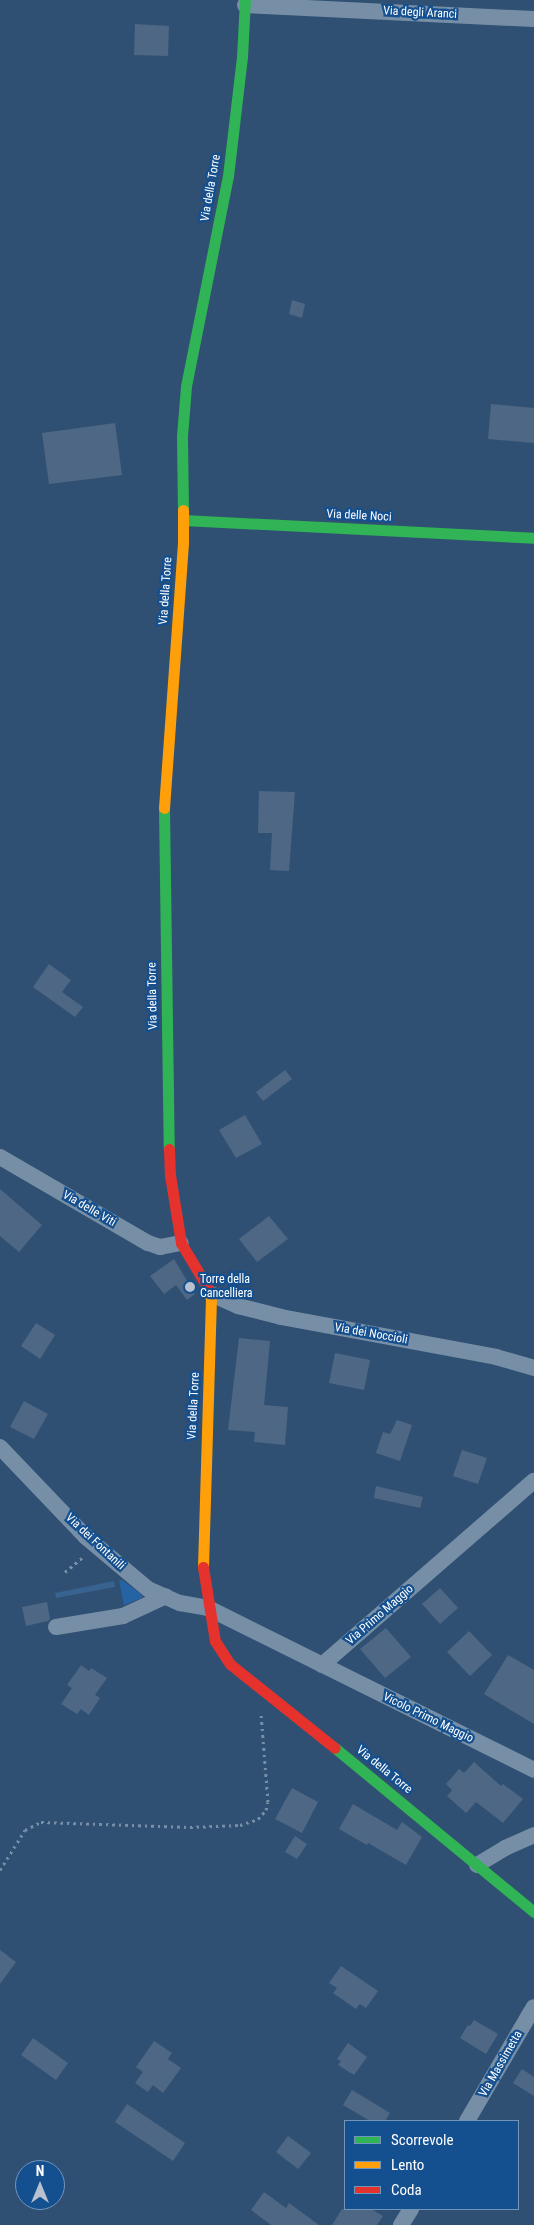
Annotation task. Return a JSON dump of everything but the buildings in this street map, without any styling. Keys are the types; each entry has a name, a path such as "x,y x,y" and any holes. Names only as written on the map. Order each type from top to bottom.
{"street":[{"name":"Via degli Aranci","path":"245,3 534,19"},
{"name":"Via della Torre","path":"245,3 242,57 228,176 186,386 182,445 183,520 179,606 164,785 163,854 168,1142 173,1203 181,1243 211,1294 203,1556 208,1608 216,1641 230,1664 390,1792 477,1865"},
{"name":"Via delle Noci","path":"183,520 534,538"},
{"name":"Via delle Viti","path":"0,1157 153,1246 167,1247 181,1243"},
{"name":"Via dei Noccioli","path":"211,1294 238,1306 281,1317 496,1357 534,1368"},
{"name":"Via dei Fontanili","path":"0,1447 97,1546 138,1582 190,1606 208,1608"},
{"name":"Via Primo Maggio","path":"322,1666 534,1481"},
{"path":"56,1627 123,1616 166,1596"},
{"path":"208,1608 322,1666"},
{"name":"Vicolo Primo Maggio","path":"322,1666 534,1770"},
{"path":"534,1835 505,1848 477,1865 534,1912"},
{"name":"Via Massimetta","path":"468,2120 534,2007"},
{"path":"401,2225 410,2210"}],"path":[{"path":"64,1572 97,1546"},
{"path":"0,1870 25,1830 41,1822 160,1827 224,1826 246,1823 263,1816 268,1802 262,1752 260,1689"}],"shaded area":[{"path":"119,1580 122,1580 142,1595 142,1598 124,1605"},
{"path":"114,1581 115,1587 56,1598 55,1593"}],"traffic: fast":[{"path":"183,510 182,436 186,386 228,176 242,57 245,0"},
{"path":"183,520 534,538"},
{"path":"164,808 169,1149"},
{"path":"335,1748 534,1912"}],"traffic: slow":[{"path":"164,808 183,543 183,510"},
{"path":"203,1567 211,1294 209,1290"}],"traffic: jam":[{"path":"169,1149 170,1175 181,1243 209,1290"},
{"path":"203,1567 215,1641 230,1664 335,1748"}],"place":[{"name":"Torre della Cancelliera","path":"190,1287"}]}
